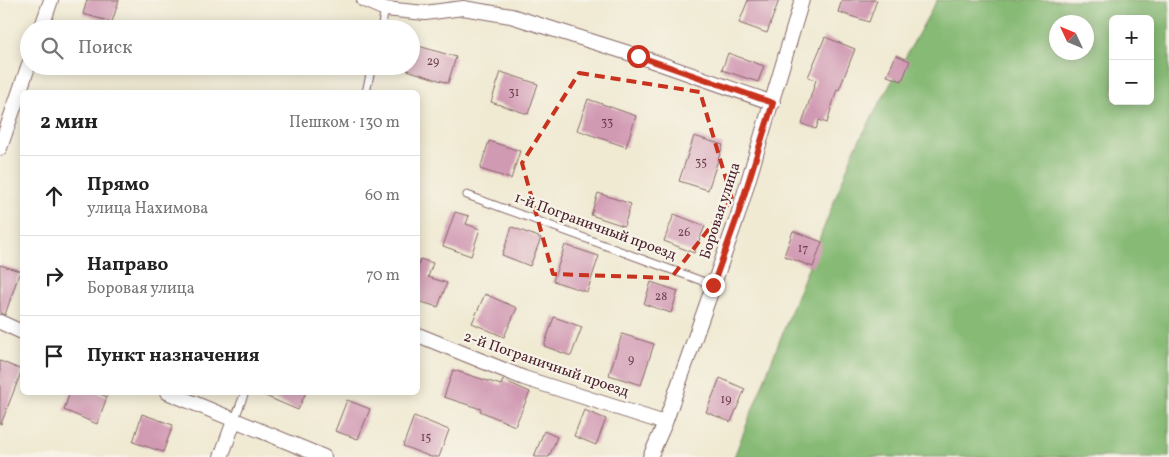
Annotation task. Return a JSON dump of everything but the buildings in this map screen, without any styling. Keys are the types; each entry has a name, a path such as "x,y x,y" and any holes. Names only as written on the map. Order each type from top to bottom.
{"street":[{"path":"44,20 50,0"},
{"path":"364,0 385,9 425,13 463,8 511,16 638,56 773,103"},
{"name":"Боровая улица","path":"650,457 664,423 738,215 773,103 802,0"},
{"path":"20,90 25,75"},
{"path":"0,148 20,90"},
{"path":"0,322 20,331"},
{"name":"2-й Пограничный проезд","path":"420,336 524,378 664,423"},
{"path":"174,395 324,457"},
{"path":"221,457 234,421"}],"lane":[{"path":"383,20 385,9"},
{"path":"366,90 370,75"},
{"name":"1-й Пограничный проезд","path":"468,195 713,285"},
{"path":"234,421 244,395"}],"highlighted area":[{"path":"579,73 700,92 732,199 671,278 553,274 522,163"}],"green space":[{"path":"937,0 1169,0 1169,457 734,457 855,148"}],"route":[{"path":"638,56 773,103 738,215 713,285"}]}
